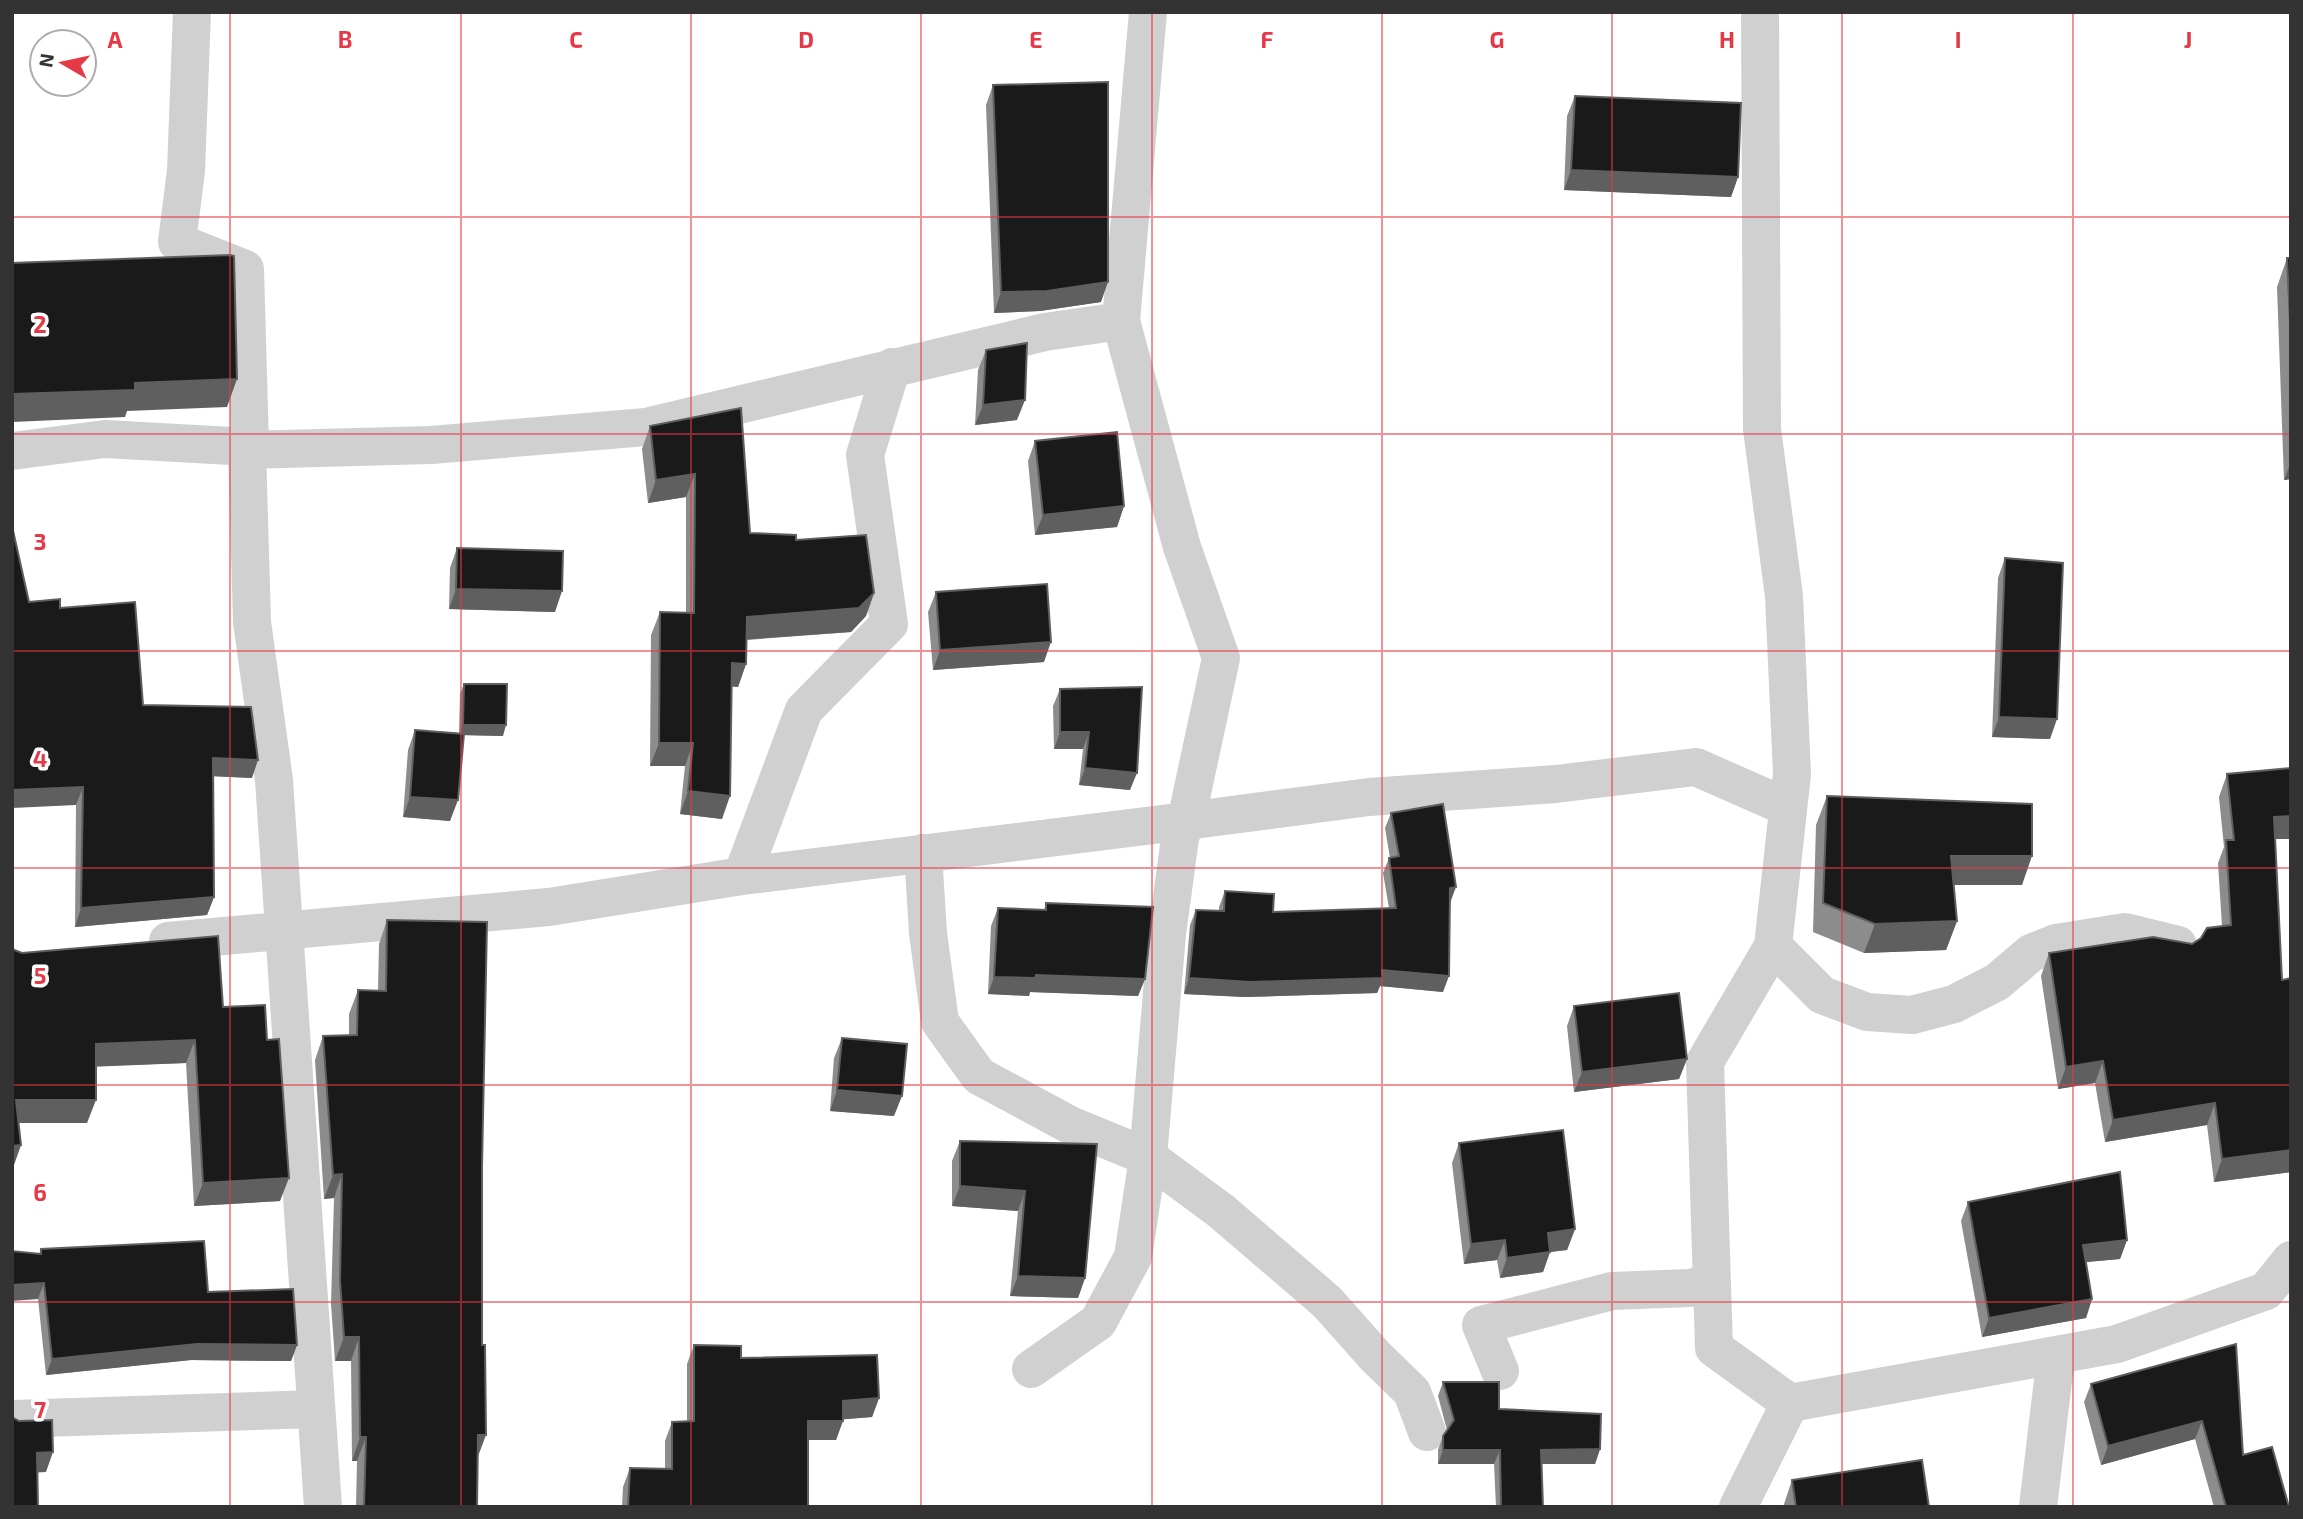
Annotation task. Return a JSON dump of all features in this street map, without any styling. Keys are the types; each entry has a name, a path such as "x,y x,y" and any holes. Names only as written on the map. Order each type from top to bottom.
{"street":[{"path":"12,451 105,439 250,447 245,270 177,242 186,171 192,12"},
{"path":"1031,1369 1098,1322 1133,1257 1148,1157 1167,934 1180,838 1221,657 1181,547 1121,321 1148,12"},
{"path":"1760,12 1762,429 1784,596 1792,774 1773,946 1705,1062 1714,1348 1790,1403 2117,1344 2266,1291 2291,1259"},
{"path":"323,1507 274,780 253,622 247,450 431,444 646,427 1045,332 1121,321"},
{"path":"742,876 804,710 889,624 865,455 892,367"},
{"path":"135,944 548,907 742,876 1369,797 1556,784 1696,767 1787,807"},
{"path":"923,853 928,933 940,1022 979,1076 1070,1125 1148,1157 1221,1211 1327,1302 1375,1356 1412,1392 1427,1432"},
{"path":"1773,946 1822,995 1867,1012 1912,1015 1954,1004 1997,982 2031,953 2056,943 2125,932 2178,945"},
{"path":"1500,1371 1481,1325 1612,1291 1690,1288 1712,1282"},
{"path":"2038,1507 2056,1355"},
{"path":"1738,1507 1790,1403"},
{"path":"12,1419 316,1409"}],"building":[{"path":"1108,82 1108,282 1047,291 1001,292 993,85"},
{"path":"1575,96 1741,103 1738,177 1571,170"},
{"path":"234,256 237,379 135,383 135,390 12,394 12,263"},
{"path":"2287,258 2291,258 2291,344"},
{"path":"1027,343 1025,400 983,405 986,350"},
{"path":"741,408 750,533 796,535 796,540 866,535 874,593 859,608 747,617 746,664 732,663 730,796 688,791 693,743 659,743 660,612 694,613 695,474 656,480 650,426"},
{"path":"1117,432 1124,506 1043,515 1035,441"},
{"path":"12,526 29,602 60,599 60,608 135,602 143,705 251,707 258,760 213,758 214,897 81,908 83,787 12,790"},
{"path":"457,548 563,551 562,591 456,589"},
{"path":"2005,558 2063,563 2057,719 1999,717"},
{"path":"1047,584 1051,642 940,650 936,592"},
{"path":"464,684 507,684 506,725 463,725"},
{"path":"1142,687 1137,773 1085,768 1089,732 1060,732 1060,689"},
{"path":"415,730 464,734 458,800 410,797"},
{"path":"2291,768 2291,816 2274,817 2282,980 2291,978 2291,1150 2222,1159 2215,1103 2113,1120 2103,1061 2066,1067 2049,953 2153,937 2192,944 2201,938 2207,928 2231,925 2226,840 2234,840 2227,774"},
{"path":"1827,796 2032,804 2032,856 1951,856 1957,921 1875,924 1823,903"},
{"path":"1443,804 1456,887 1450,888 1449,976 1382,970 1383,978 1250,982 1189,978 1196,910 1224,911 1225,891 1274,894 1273,912 1396,908 1389,858 1399,856 1391,813"},
{"path":"1046,903 1153,907 1145,979 1036,975 1035,978 994,977 998,908 1046,910"},
{"path":"387,920 487,922 482,1167 482,1345 485,1345 486,1435 478,1435 477,1507 364,1507 366,1437 360,1437 359,1337 344,1337 340,1281 342,1174 333,1175 323,1036 357,1035 358,990 386,991"},
{"path":"218,936 223,1007 265,1005 267,1040 279,1039 289,1178 203,1183 195,1040 96,1044 96,1100 16,1100 21,1145 12,1146 12,949 22,953"},
{"path":"1679,993 1687,1059 1582,1072 1574,1006"},
{"path":"842,1038 907,1044 902,1096 837,1090"},
{"path":"1563,1130 1575,1229 1548,1233 1550,1252 1507,1258 1505,1240 1471,1244 1459,1143"},
{"path":"960,1141 1097,1144 1085,1278 1018,1276 1025,1191 960,1186"},
{"path":"2120,1172 2127,1240 2083,1245 2092,1299 1989,1318 1968,1202"},
{"path":"204,1241 208,1292 293,1289 297,1345 197,1344 52,1359 44,1283 12,1285 12,1251 41,1254 41,1249"},
{"path":"2236,1344 2243,1455 2272,1447 2289,1507 2226,1507 2202,1421 2108,1446 2091,1384"},
{"path":"694,1345 741,1346 741,1358 877,1355 879,1398 843,1401 843,1421 808,1421 808,1507 628,1507 630,1468 672,1469 672,1422 694,1421"},
{"path":"1443,1382 1499,1382 1499,1409 1601,1414 1600,1449 1541,1450 1543,1507 1501,1507 1500,1450 1443,1450 1443,1436 1454,1420"},
{"path":"12,1417 19,1421 52,1420 53,1452 37,1453 38,1507 12,1507"},
{"path":"1922,1460 1929,1507 1796,1507 1792,1480"}]}
